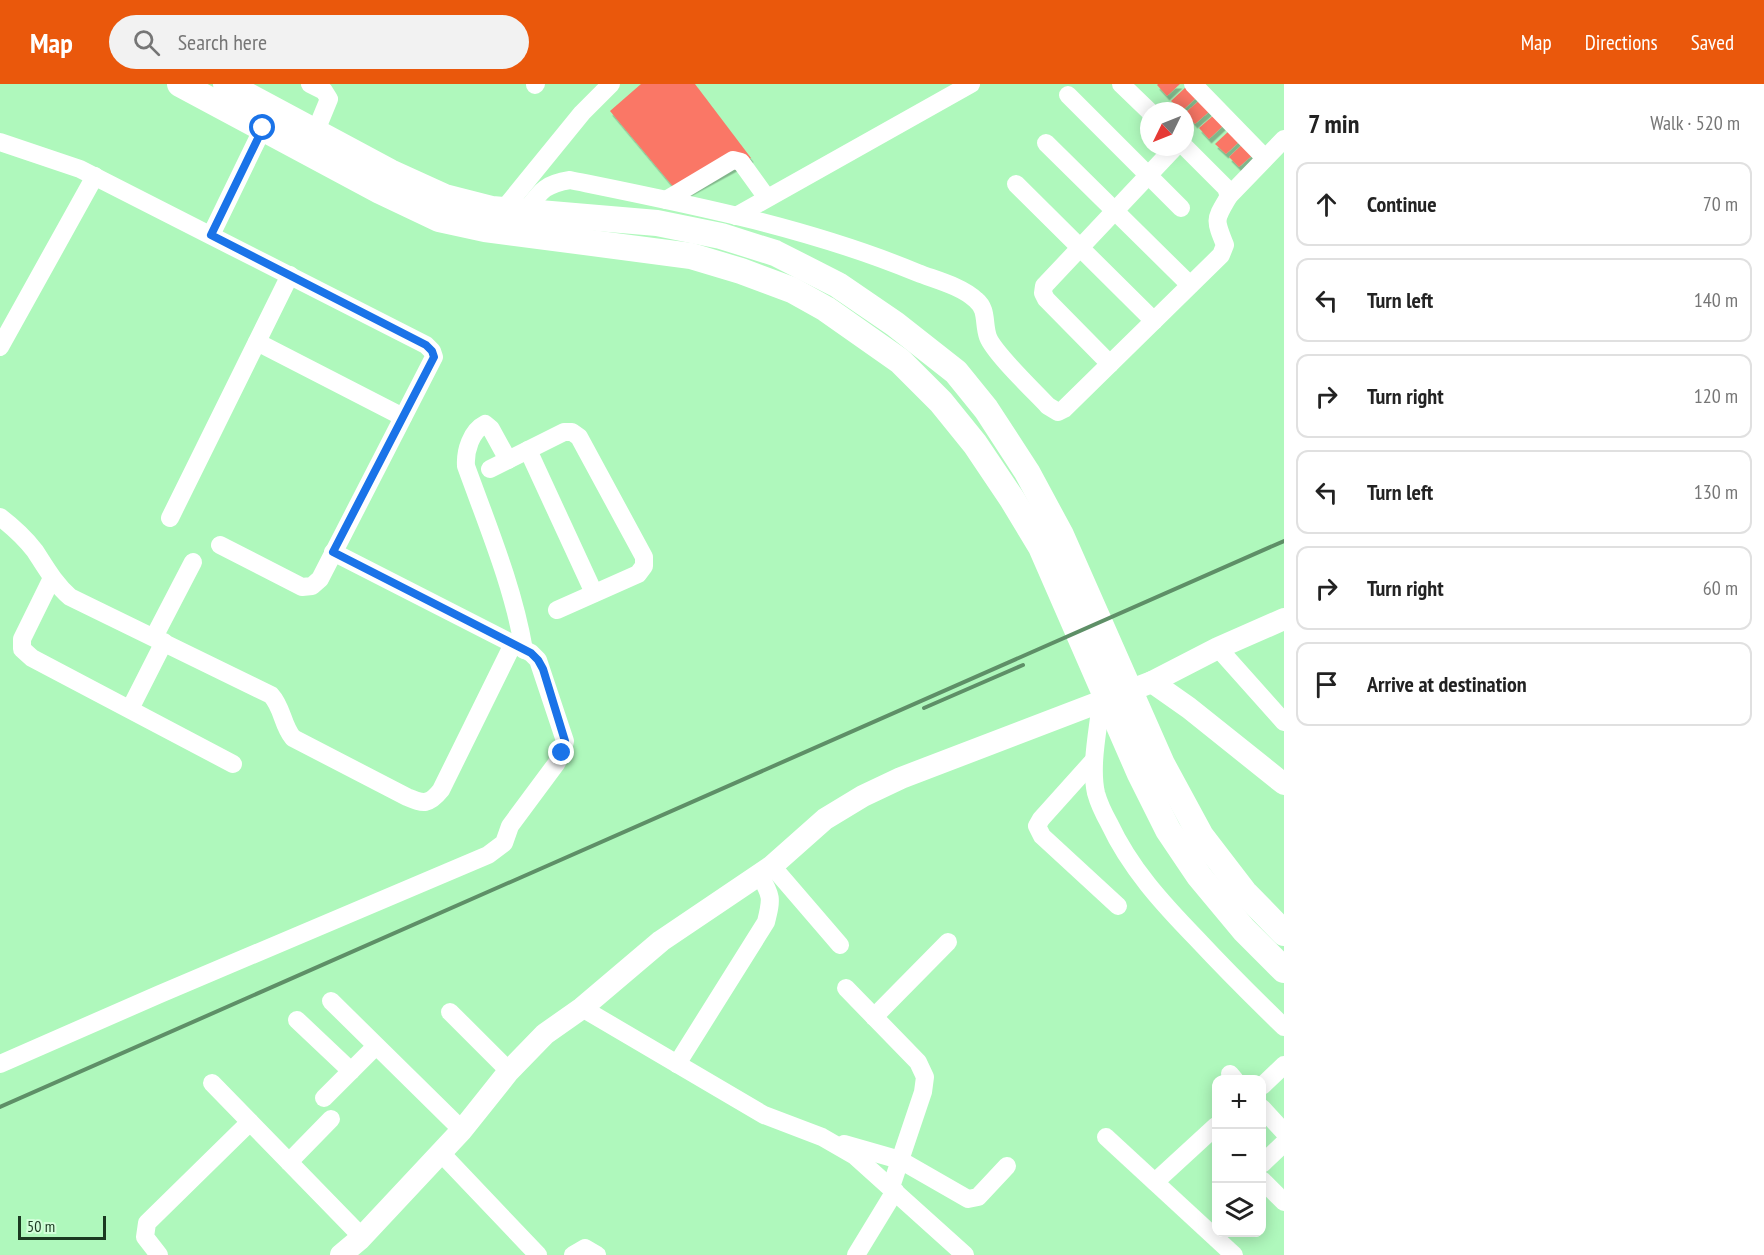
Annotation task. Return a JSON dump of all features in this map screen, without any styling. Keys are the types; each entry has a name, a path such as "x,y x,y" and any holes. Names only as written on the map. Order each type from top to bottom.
{"highway":[{"path":"180,84 380,191 439,219 485,229 691,256 792,290 826,309 900,362 941,402 975,444 1012,499 1051,541"},
{"path":"226,84 259,92 315,133 390,172 445,197 492,209 657,223 721,236 775,253 838,285 895,324 956,372 986,409 1027,472 1051,541 1151,769 1168,830 1199,876 1244,930 1284,970"},
{"path":"1151,769 1244,892 1284,933"}],"main road":[{"path":"341,1255 362,1237 441,1153 509,1071 545,1034 582,1008 661,941 765,870 825,819 863,796 901,778 1152,682 1218,648 1281,625"},
{"path":"1152,682 1182,702 1283,781"}],"street":[{"path":"310,84 324,91 329,99 315,133"},
{"path":"514,211 582,113 610,84"},
{"path":"736,216 971,84"},
{"path":"1121,84 1140,102"},
{"path":"1193,84 1265,158"},
{"path":"1068,95 1181,208"},
{"path":"211,235 263,128"},
{"path":"514,211 552,183 570,180 736,216 801,233 887,260 973,297 983,308 986,329 993,346 1053,410 1058,412 1064,409 1221,255 1225,245 1216,220 1219,210 1229,196 1284,139"},
{"path":"0,142 95,176 426,345 432,351 434,357 320,579 312,586 302,587 220,545"},
{"path":"1046,143 1190,285"},
{"path":"1110,364 1046,299 1043,294 1044,286 1167,156"},
{"path":"1194,156 1226,188 1229,196"},
{"path":"666,200 732,160 741,162 767,198"},
{"path":"0,347 95,176"},
{"path":"1016,184 1154,321"},
{"path":"170,518 290,275"},
{"path":"257,342 403,417"},
{"path":"0,517 16,530 33,550 57,586 70,597 272,695 279,704 286,730 293,738 407,797 421,802 432,801 441,790 519,647 519,620 508,582 466,466 465,454 478,428 485,424 491,429 508,460"},
{"path":"490,469 564,432 572,432 579,437 644,557 645,566 638,574 557,610"},
{"path":"528,450 594,593"},
{"path":"0,1064 495,852 504,843 510,826 521,809 556,764 565,741 543,669 538,660 519,647 333,552"},
{"path":"130,709 193,562"},
{"path":"52,578 22,639 22,649 32,658 233,764"},
{"path":"1218,648 1284,722"},
{"path":"1101,702 1094,760 1097,796 1120,846 1143,880 1231,976 1284,1027"},
{"path":"1094,760 1037,826 1042,836 1118,906"},
{"path":"765,870 840,945"},
{"path":"677,1064 766,922 771,903 765,870"},
{"path":"874,1017 948,942"},
{"path":"846,988 918,1062 925,1077 923,1092 900,1160 893,1189 865,1251"},
{"path":"331,1000 462,1130"},
{"path":"582,1008 764,1114 822,1137 900,1160 962,1197 968,1199 978,1197 1007,1166"},
{"path":"450,1012 509,1071"},
{"path":"297,1020 351,1071"},
{"path":"324,1098 376,1046"},
{"path":"1266,1082 1284,1065"},
{"path":"212,1083 362,1237"},
{"path":"1266,1112 1284,1132"},
{"path":"289,1162 332,1119"},
{"path":"159,1255 145,1237 147,1223 250,1122"},
{"path":"1155,1182 1213,1129"},
{"path":"822,1137 855,1156 965,1255"},
{"path":"1106,1137 1234,1255"},
{"path":"1266,1160 1284,1143"},
{"path":"441,1153 538,1255"},
{"path":"1265,1183 1284,1202"},
{"path":"573,1255 585,1248 597,1255"}],"building":[{"path":"641,84 695,84 751,158 681,196 610,111"},
{"path":"1158,84 1180,84 1167,96"},
{"path":"1187,86 1197,97 1192,102 1171,101"},
{"path":"1201,99 1211,110 1195,124 1194,123 1194,105"},
{"path":"1215,114 1225,124 1209,139 1199,128"},
{"path":"1231,129 1241,140 1226,154 1215,144"},
{"path":"1245,142 1255,153 1239,167 1229,157"}],"railway":[{"path":"0,1107 1284,541"},
{"path":"924,708 1023,665"}],"route":[{"path":"263,128 211,235 426,345 434,357 333,552 531,653 543,669 565,741 562,753"}]}
